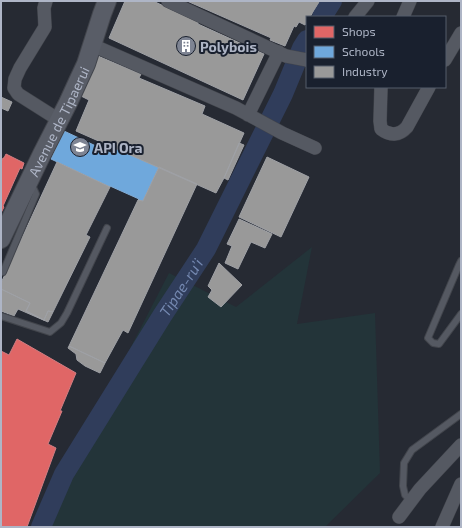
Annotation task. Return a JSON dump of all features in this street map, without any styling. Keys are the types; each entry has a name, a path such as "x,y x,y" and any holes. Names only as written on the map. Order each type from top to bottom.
{"main road":[{"name":"Avenue de Tipaerui","path":"1,239 84,69 107,1"}],"street":[{"path":"46,1 44,8 45,27 20,68 15,79 14,88 18,94 59,120"},
{"path":"168,1 283,54 304,60"},
{"path":"356,16 368,1"},
{"path":"403,16 410,1"},
{"path":"446,59 459,41"},
{"path":"92,45 236,108 260,122 315,148"},
{"path":"248,115 283,54"},
{"path":"381,88 381,129 386,133 396,134 403,132 407,127 428,88"},
{"path":"399,517 420,489 461,446"},
{"path":"442,527 461,484"}],"lane":[{"path":"3,272 36,194 30,180"},
{"path":"1,316 50,332 61,323 107,228"},
{"path":"461,261 428,338 433,343 439,344 461,314"},
{"path":"412,501 405,495 403,486 404,463 412,450 461,414"}],"shaded area":[{"path":"312,247 297,324 375,313 380,473 325,527 41,527 56,480 73,446 105,397 169,273 236,307"}],"building: Shops":[{"path":"6,154 24,163 22,169 20,168 1,213 1,162"},
{"path":"17,339 76,373 48,444 56,448 27,527 1,527 1,351 9,355"}],"building: Schools":[{"path":"64,131 113,154 116,148 159,167 143,201 51,159"}],"building: Industry":[{"name":"Polybois","path":"125,1 153,1 198,22 198,24 264,54 243,100 109,38"},
{"path":"187,1 320,1 311,16 306,16 305,25 299,22 296,27 294,26 285,46 270,40 271,38"},
{"path":"98,56 141,74 139,78 205,106 202,114 244,133 216,193 76,131 89,100 81,96"},
{"path":"1,97 12,102 8,111 1,108"},
{"path":"239,143 244,145 228,180 224,178"},
{"path":"267,157 309,177 281,237 239,217"},
{"path":"57,162 110,187 86,235 90,237 53,312 48,311 44,320 26,311 30,303 1,289 1,283"},
{"path":"159,167 197,184 128,333 123,330 105,363 69,346 138,200 143,201"},
{"path":"239,219 272,234 265,248 251,242 238,269 225,263 232,246 227,244"},
{"path":"219,263 242,285 221,307 208,297 212,290 208,286"},
{"path":"1,289 30,303 26,311 44,320 48,311 53,312 48,322 18,309 14,316 1,311"},
{"path":"69,346 105,363 100,373 85,366 77,360 76,354 68,348"}],"waterway":[{"name":"Tipae-ru’i","path":"323,16 332,1"},
{"name":"Tipae-ru’i","path":"41,527 64,474 162,316 206,249 283,94 306,42"}],"place":[{"name":"Polybois","path":"186,46"},
{"name":"API Ora","path":"80,147"}]}
